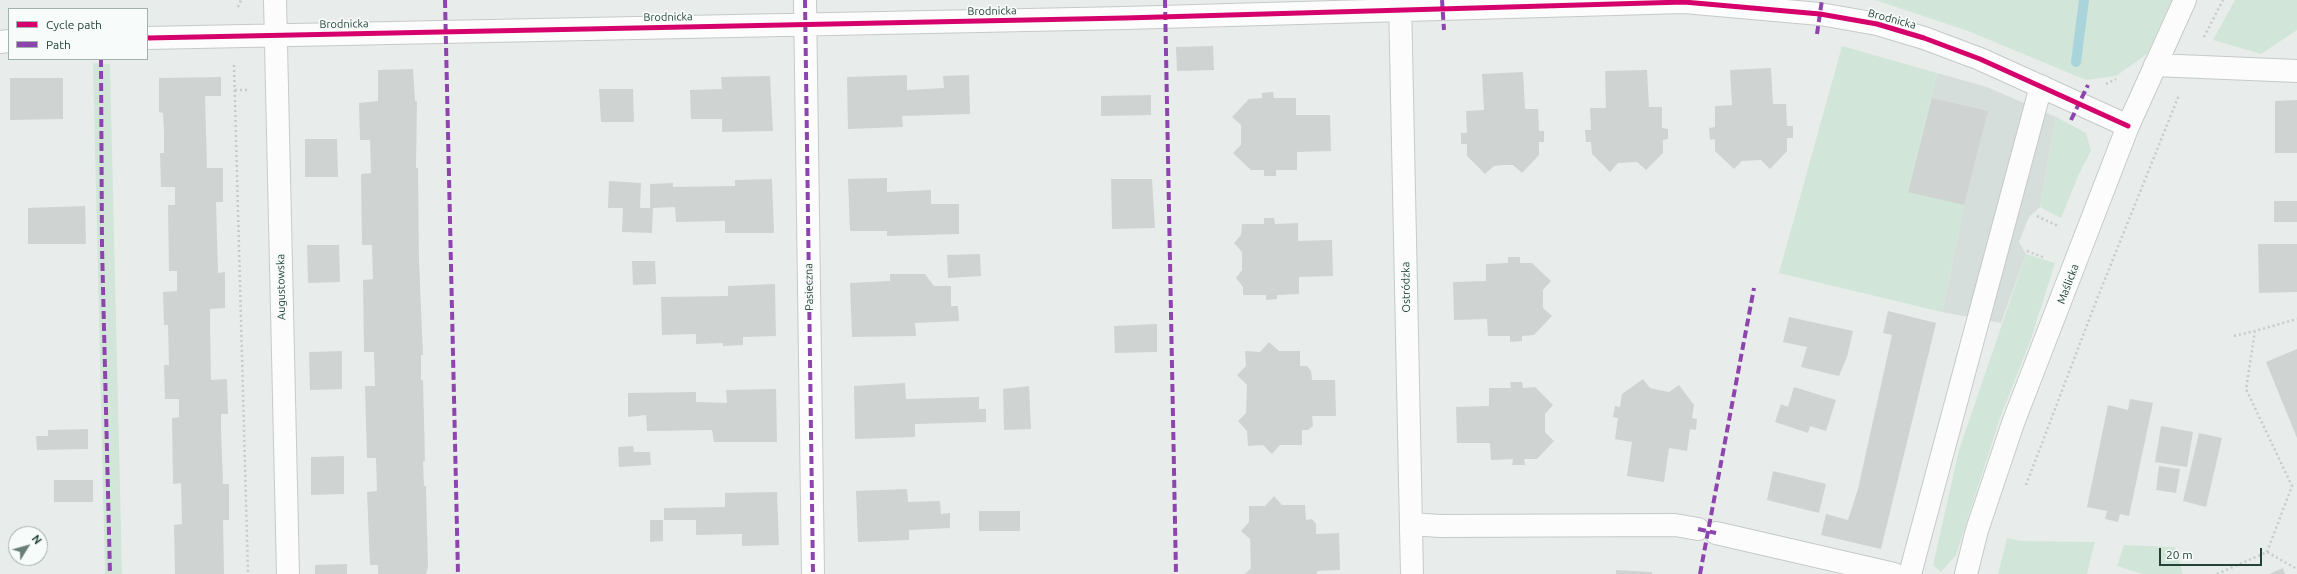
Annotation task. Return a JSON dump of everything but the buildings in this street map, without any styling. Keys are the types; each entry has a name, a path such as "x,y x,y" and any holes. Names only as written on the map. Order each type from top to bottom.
{"street":[{"name":"Augustowska","path":"275,0 288,574"},
{"name":"Pasieczna","path":"805,0 813,574"},
{"name":"Maślicka","path":"1966,574 1977,530 2013,423 2128,126 2185,0"},
{"name":"Brodnicka","path":"148,38 806,24 1400,5 1684,2 1820,14 1877,24 1924,38 1980,58 2128,126"},
{"name":"Ostródzka","path":"1400,5 1412,574"},
{"path":"2155,65 2297,71"},
{"path":"1910,574 2041,86"},
{"path":"1412,524 1440,526 1675,525 1894,574"}],"path":[{"path":"2024,489 2096,299 2189,67 2222,0"},
{"path":"234,61 248,574"},
{"path":"2234,336 2297,320"},
{"path":"2217,574 2267,552 2292,486 2246,389 2256,331"},
{"path":"2267,552 2297,569"}],"shaded area":[{"path":"1937,73 1987,87 2056,117 2040,207 2029,217 2019,242 2026,254 2001,323 1942,312 1964,205 1908,192"}],"green space":[{"path":"1875,0 2172,0 2147,54 2116,76 2086,80 1968,31"},
{"path":"2235,0 2297,0 2297,30 2261,54 2213,40"},
{"path":"1842,46 1937,73 1908,191 1964,205 1942,312 1779,273"},
{"path":"93,63 110,64 122,574 105,574"},
{"path":"2056,117 2086,133 2091,151 2079,174 2061,218 2040,207"},
{"path":"2026,254 2055,263 2031,339 2000,418 1956,555 1941,572 1933,565 1959,450"},
{"path":"2007,538 2021,541 2095,542 2087,574 1998,574"},
{"path":"2124,545 2175,547 2183,574 2142,574 2117,566"}],"waterway":[{"path":"2076,62 2084,0"}],"marked path":[{"path":"445,0 458,574"},
{"path":"805,0 813,574"},
{"path":"1165,0 1176,574"},
{"path":"1442,0 1444,30"},
{"path":"1817,34 1822,0"},
{"path":"101,60 102,246 110,574"},
{"path":"2071,120 2088,85"},
{"path":"1700,574 1754,288"},
{"path":"1698,529 1716,533"}],"cycle path":[{"path":"148,38 1125,18 1684,2 1820,14 1877,24 1924,38 1980,59 2128,126"}]}
